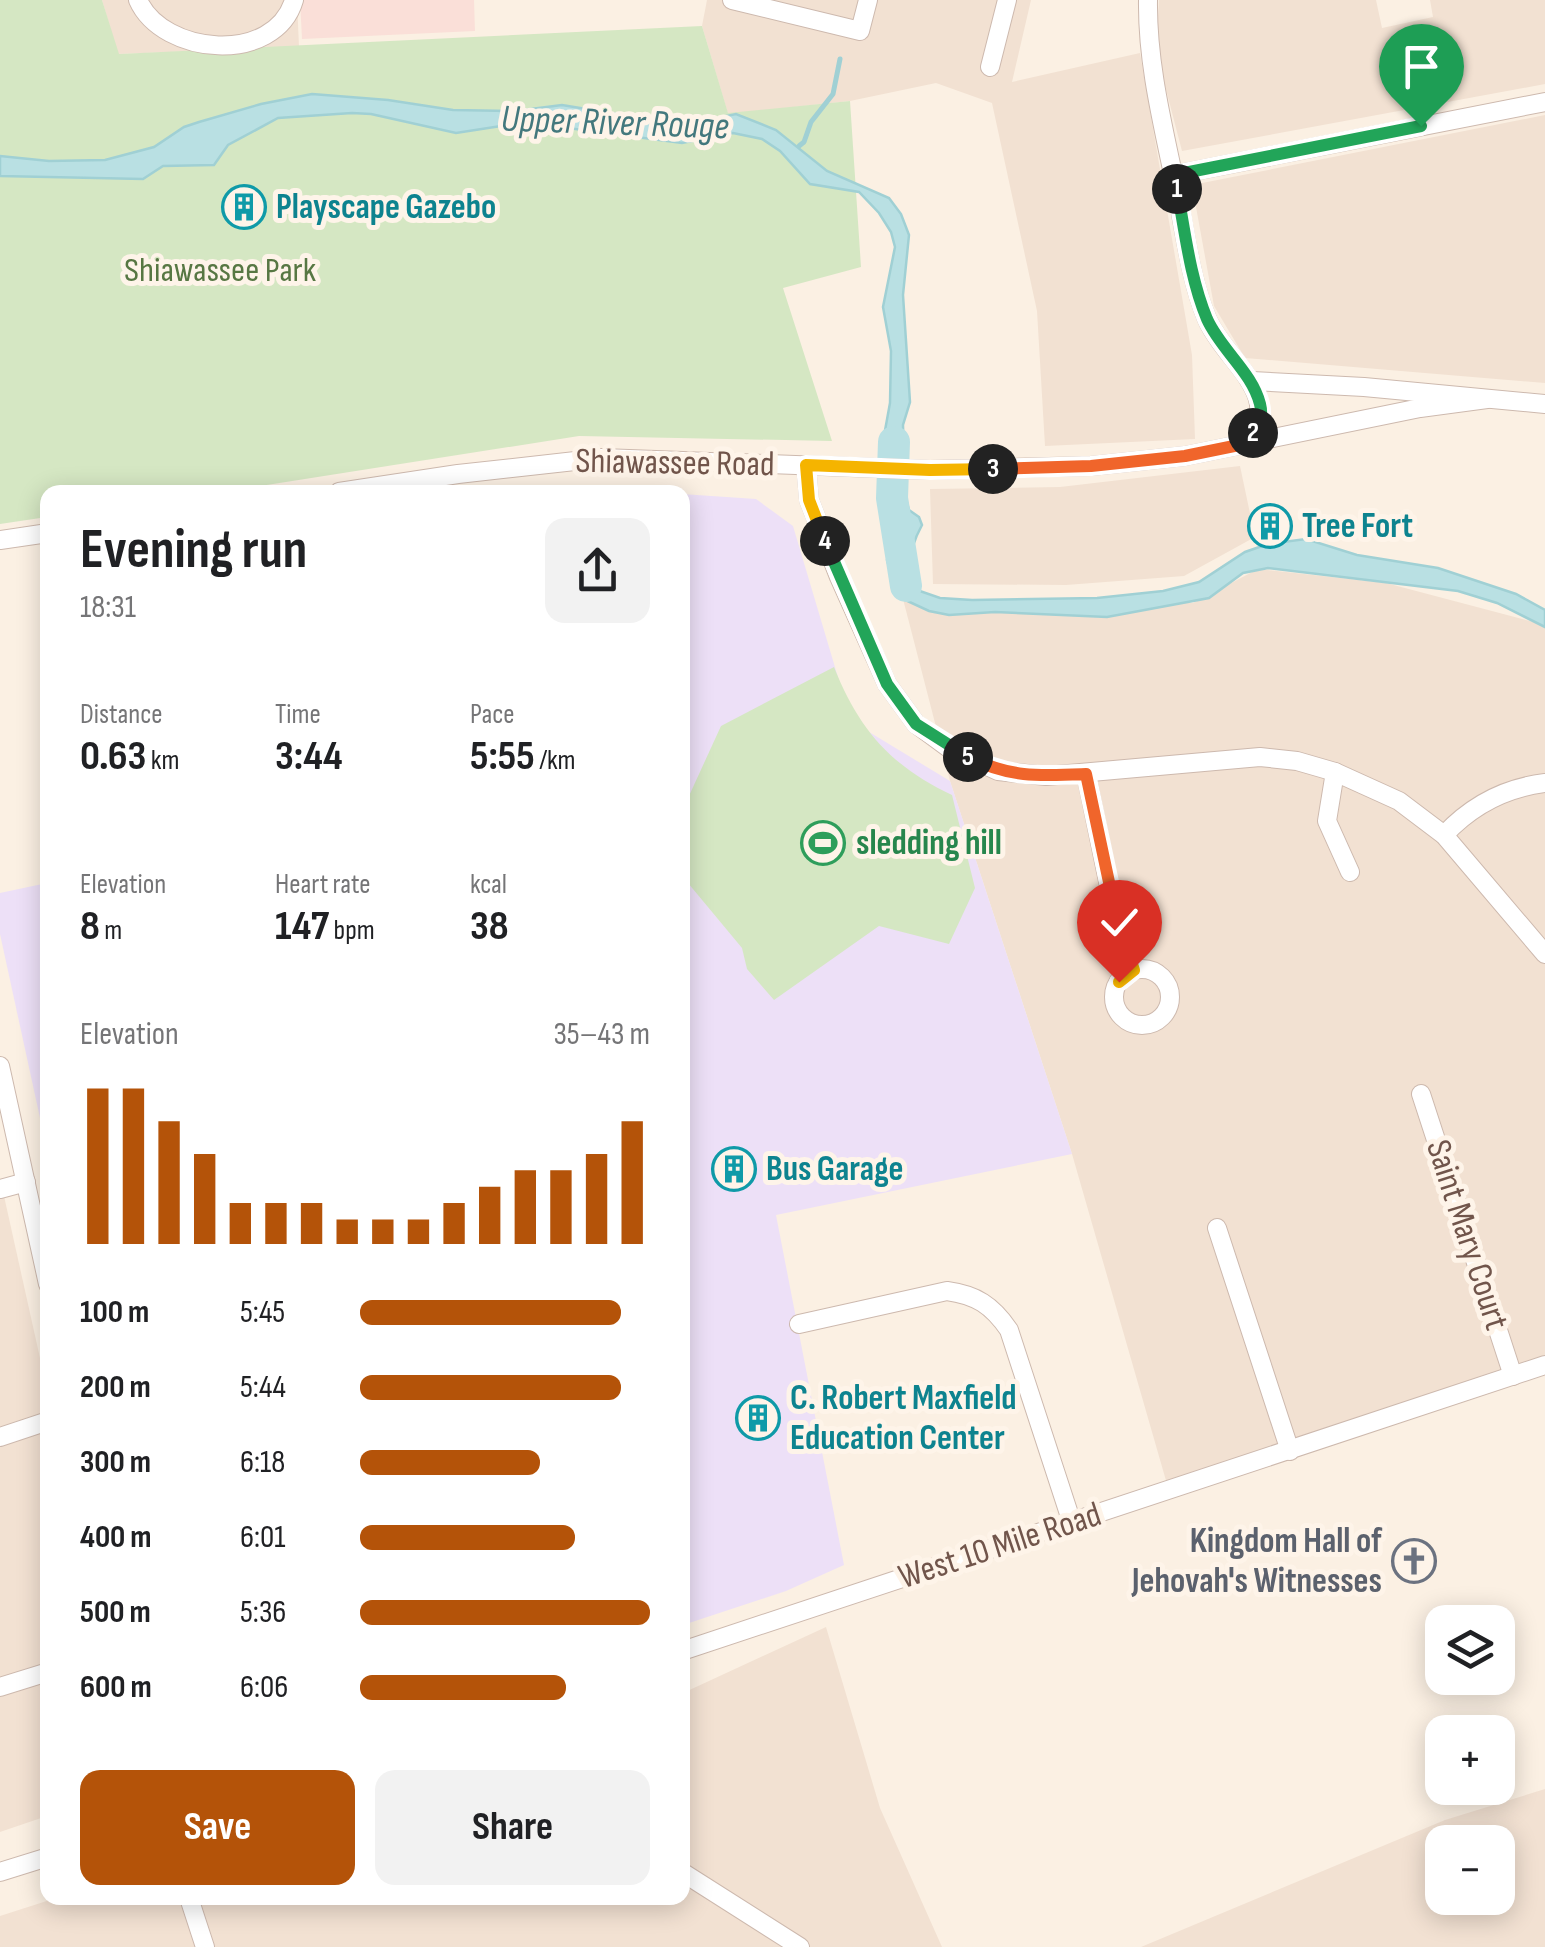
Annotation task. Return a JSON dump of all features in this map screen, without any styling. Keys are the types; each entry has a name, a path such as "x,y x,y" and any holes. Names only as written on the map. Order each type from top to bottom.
{"street":[{"path":"138,0 165,33 184,40 226,44 250,41 274,30 290,15 294,0"},
{"path":"732,0 860,32 868,0"},
{"path":"990,67 1007,0"},
{"path":"1148,0 1150,54 1195,282 1207,319 1221,344 1252,381 1261,407 1261,418 1244,444"},
{"path":"1174,175 1545,102"},
{"name":"Shiawassee Road","path":"1252,381 1545,404"},
{"name":"Shiawassee Road","path":"414,485 579,459 673,458 930,470 1091,466 1185,456 1420,408 1487,400"},
{"path":"806,465 809,500 838,577 887,684 916,724 950,749 998,772 1046,776 1260,757 1297,761 1336,772 1398,801 1444,835 1545,954"},
{"path":"0,540 40,534"},
{"path":"1336,772 1327,820 1350,872"},
{"path":"1086,774 1110,891 1134,970"},
{"path":"1444,835 1487,799 1517,787 1545,782"},
{"path":"0,1066 40,1247"},
{"name":"Saint Mary Court","path":"1421,1094 1514,1376"},
{"path":"0,1190 26,1182"},
{"path":"1217,1228 1290,1450"},
{"path":"799,1324 946,1291 967,1294 991,1306 1009,1330 1072,1523"},
{"name":"West 10 Mile Road","path":"690,1649 1545,1365"},
{"path":"0,1436 40,1424"},
{"path":"0,1687 40,1674"},
{"path":"0,1872 40,1860"},
{"path":"690,1877 800,1947"},
{"path":"191,1905 205,1947"}],"shaded area":[{"path":"102,0 297,0 299,47 118,54"},
{"path":"300,0 474,0 475,31 302,39"},
{"path":"707,0 1031,0 1012,82 1140,53 1192,355 1195,439 1045,446 1037,311 992,103 936,83 850,101 728,114 702,26"},
{"path":"1159,0 1376,0 1382,28 1433,17 1430,0 1545,0 1545,84 1182,151 1156,51"},
{"path":"1545,115 1545,383 1245,358 1214,306 1192,185"},
{"path":"1240,466 1255,537 1184,576 1066,585 933,584 930,489 1060,487"},
{"path":"690,495 756,499 793,526 851,721 950,781 1072,1154 776,1215 844,1565 786,1591 690,1623"},
{"path":"1258,569 1386,583 1545,625 1545,1366 1169,1491 1072,1154 950,781 903,599 1193,603"},
{"path":"40,885 40,1118 0,934 0,893"},
{"path":"0,1178 40,1358 40,1818 0,1832"},
{"path":"826,1627 880,1808 942,1947 0,1947 0,1916 40,1903 690,1905 690,1690"},
{"path":"1545,1789 1545,1947 1141,1947 1425,1828 1425,1915 1515,1915 1515,1825 1433,1825 1493,1805 1515,1805 1515,1798"}],"green space":[{"name":"Shiawassee Park","path":"0,0 102,0 119,54 702,26 728,113 850,101 861,267 783,288 832,441 579,436 268,485 40,485 40,518 0,524"},
{"name":"sledding hill","path":"834,667 854,710 880,744 911,772 952,795 975,888 949,944 879,926 774,1000 747,969 742,948 690,885 690,794 721,726"}],"water":[{"path":"312,94 453,110 515,111 562,105 660,121 698,122 736,114 776,130 827,171 889,198 909,235 903,295 910,402 903,425 905,495 909,510 922,525 910,556 914,589 940,598 972,600 1097,598 1163,591 1199,582 1245,552 1268,544 1306,539 1357,555 1438,568 1516,594 1545,610 1545,627 1497,603 1458,591 1268,568 1243,573 1209,598 1107,617 995,612 949,615 903,599 887,560 905,528 888,468 884,436 890,403 891,351 883,307 895,247 891,232 859,192 810,184 780,151 762,139 733,133 682,143 545,125 456,133 352,113 278,118 228,145 214,165 163,166 143,179 0,176 0,156 49,161 105,160 154,147 199,122"}],"waterway":[{"path":"799,146 811,122 833,94 840,59"},
{"name":"Upper River Rouge","path":"894,442 892,498 906,586"}],"place":[{"name":"Playscape Gazebo","path":"244,207"},
{"name":"Tree Fort","path":"1270,526"},
{"name":"sledding hill","path":"823,843"},
{"name":"Bus Garage","path":"734,1169"},
{"name":"C. Robert Maxfield Education Center","path":"758,1418"},
{"name":"Kingdom Hall of Jehovah's Witnesses","path":"1414,1561"}],"route":[{"path":"1119,982 1134,970 1110,891 1086,774 998,772 950,749 916,724 887,684 838,577 809,500 806,465 930,470 1091,466 1185,456 1244,444 1258,427 1261,407 1252,381 1221,344 1207,319 1195,282 1174,175 1421,126"}]}
